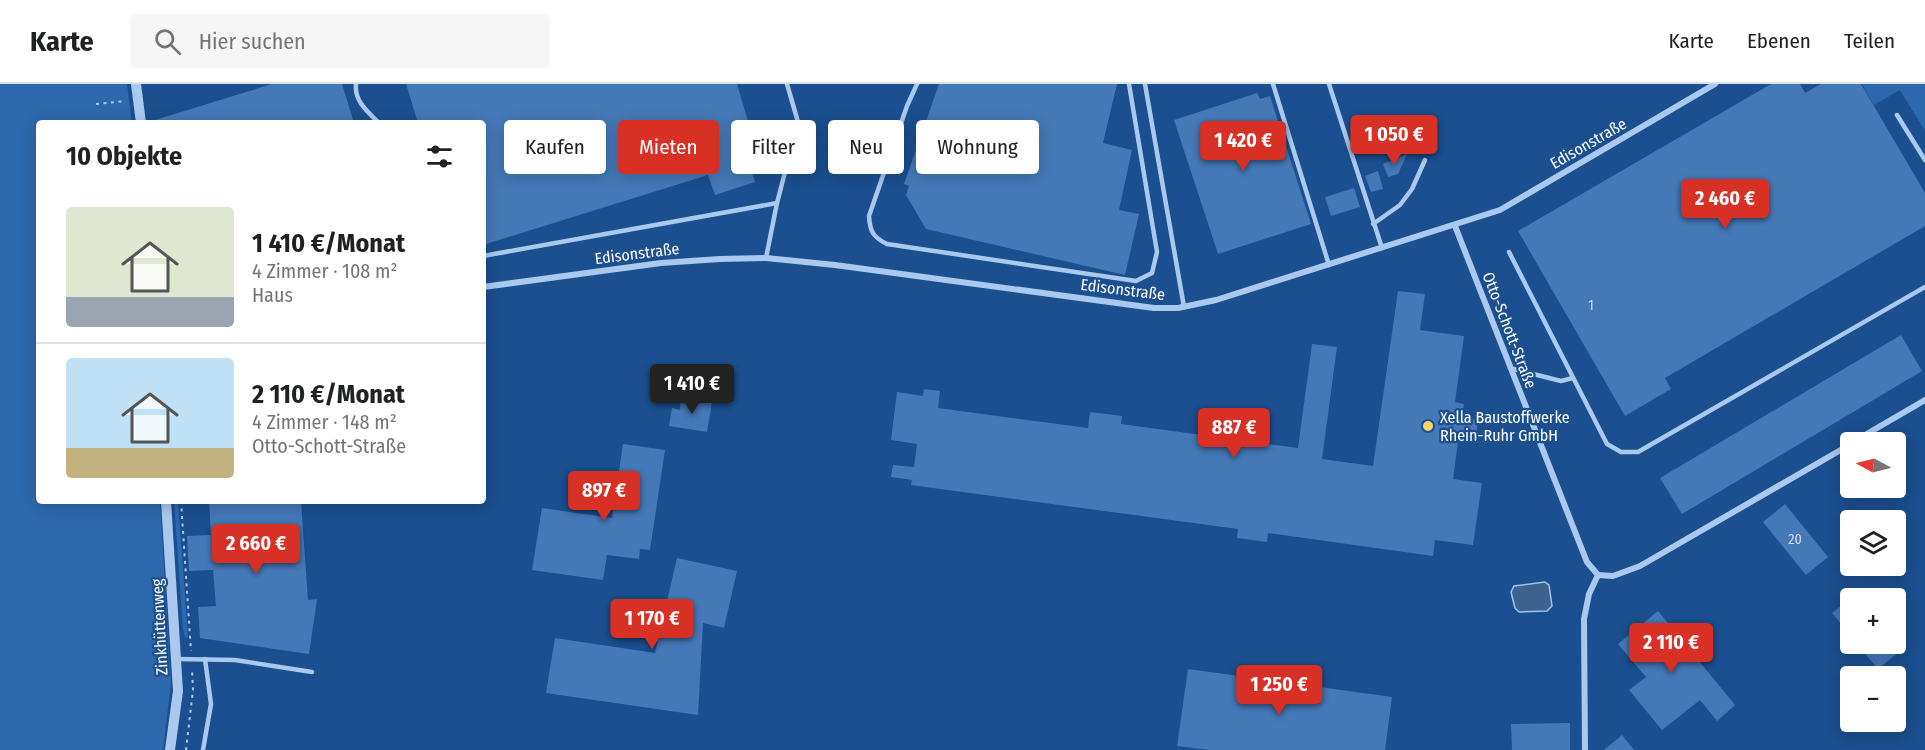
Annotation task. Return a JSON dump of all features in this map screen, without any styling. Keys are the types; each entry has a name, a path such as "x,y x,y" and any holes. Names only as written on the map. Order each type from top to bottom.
{"street":[{"path":"136,84 141,120"},
{"name":"Edisonstraße","path":"486,287 661,263 766,258 1154,308 1184,307 1216,300 1500,210 1715,84"},
{"name":"Otto-Schott-Straße","path":"1455,226 1587,562 1598,575"},
{"path":"1871,432 1925,400"},
{"path":"1586,750 1584,619 1589,594 1598,575 1613,576 1640,566 1840,450"},
{"name":"Zinkhüttenweg","path":"166,504 178,691 170,750"}],"lane":[{"path":"356,84 355,92 361,105 376,120"},
{"path":"766,258 777,203 798,122 787,84"},
{"path":"917,84 907,106 869,216 870,231 876,238 887,244 1136,281 1152,273 1157,252 1129,84"},
{"path":"1145,84 1184,307"},
{"path":"1273,84 1330,265"},
{"path":"1329,84 1382,248"},
{"path":"1897,116 1925,160"},
{"path":"1373,224 1400,205 1412,189 1425,160"},
{"path":"486,255 777,203"},
{"path":"1509,252 1607,444 1621,452 1638,453 1925,287"},
{"path":"1510,368 1561,381 1573,378"},
{"path":"177,659 235,660 312,672"},
{"path":"203,750 211,704 205,659"}],"path":[{"path":"96,104 138,100"},
{"path":"181,504 193,690 186,750"}],"shaded area":[{"path":"0,84 127,84 132,120 36,120 36,504 160,504 171,683 163,750 0,750"},
{"path":"1862,84 1925,84 1925,131 1900,90 1874,105"},
{"path":"174,504 178,504 188,637 185,638"},
{"path":"1545,582 1549,585 1552,606 1547,611 1519,612 1515,608 1511,592 1514,586"}],"building":[{"path":"272,84 342,84 353,120 155,120"},
{"path":"406,84 737,84 748,120 731,120 731,174 753,174 755,182 715,195 708,175 486,244 486,120 417,120"},
{"path":"939,84 1117,84 1103,143 1132,150 1119,210 1139,214 1125,275 926,229 906,195 909,186 904,184 916,150 916,174 1039,174 1039,120 926,120"},
{"path":"1771,84 1800,84 1805,93 1821,84 1861,84 1925,193 1925,226 1665,378 1671,389 1625,416 1518,231"},
{"path":"1257,93 1260,99 1270,96 1311,224 1218,254 1174,120"},
{"path":"1407,154 1398,174 1388,177 1383,164"},
{"path":"1378,171 1383,189 1371,192 1365,176"},
{"path":"1354,188 1360,207 1331,216 1325,197"},
{"name":"Xella Baustoffwerke Rhein-Ruhr GmbH","path":"1398,291 1425,294 1420,330 1464,336 1455,402 1464,404 1462,418 1478,420 1476,436 1459,434 1453,479 1482,483 1473,545 1435,540 1433,556 1268,533 1267,542 1237,538 1238,529 911,485 912,480 891,477 893,465 914,467 917,444 891,440 897,392 923,396 924,389 940,391 938,408 1088,428 1090,412 1122,416 1121,424 1298,448 1312,344 1337,347 1322,459 1373,466"},
{"path":"1901,335 1922,371 1682,514 1660,478"},
{"path":"681,398 712,402 707,432 669,426 672,408 680,410"},
{"path":"623,444 665,450 650,550 640,549 639,559 607,555 603,580 532,570 542,508 612,518"},
{"path":"209,504 301,504 308,600 317,599 309,654 200,638 198,607 216,606 213,570 189,571 187,536 211,535"},
{"path":"1785,504 1828,557 1806,575 1763,522"},
{"path":"677,558 737,571 724,628 703,623 698,715 546,693 555,638 655,653"},
{"path":"1840,607 1840,623 1832,613"},
{"path":"1658,611 1735,705 1717,721 1700,700 1662,730 1629,690 1646,677 1618,644"},
{"path":"1865,654 1896,654 1882,666 1875,666"},
{"path":"1188,669 1392,697 1385,750 1209,750 1177,746"},
{"path":"1570,723 1570,750 1512,750 1511,724"},
{"path":"1622,735 1634,750 1604,750"}],"place":[{"name":"Xella Baustoffwerke Rhein-Ruhr GmbH","path":"1428,426"}]}
